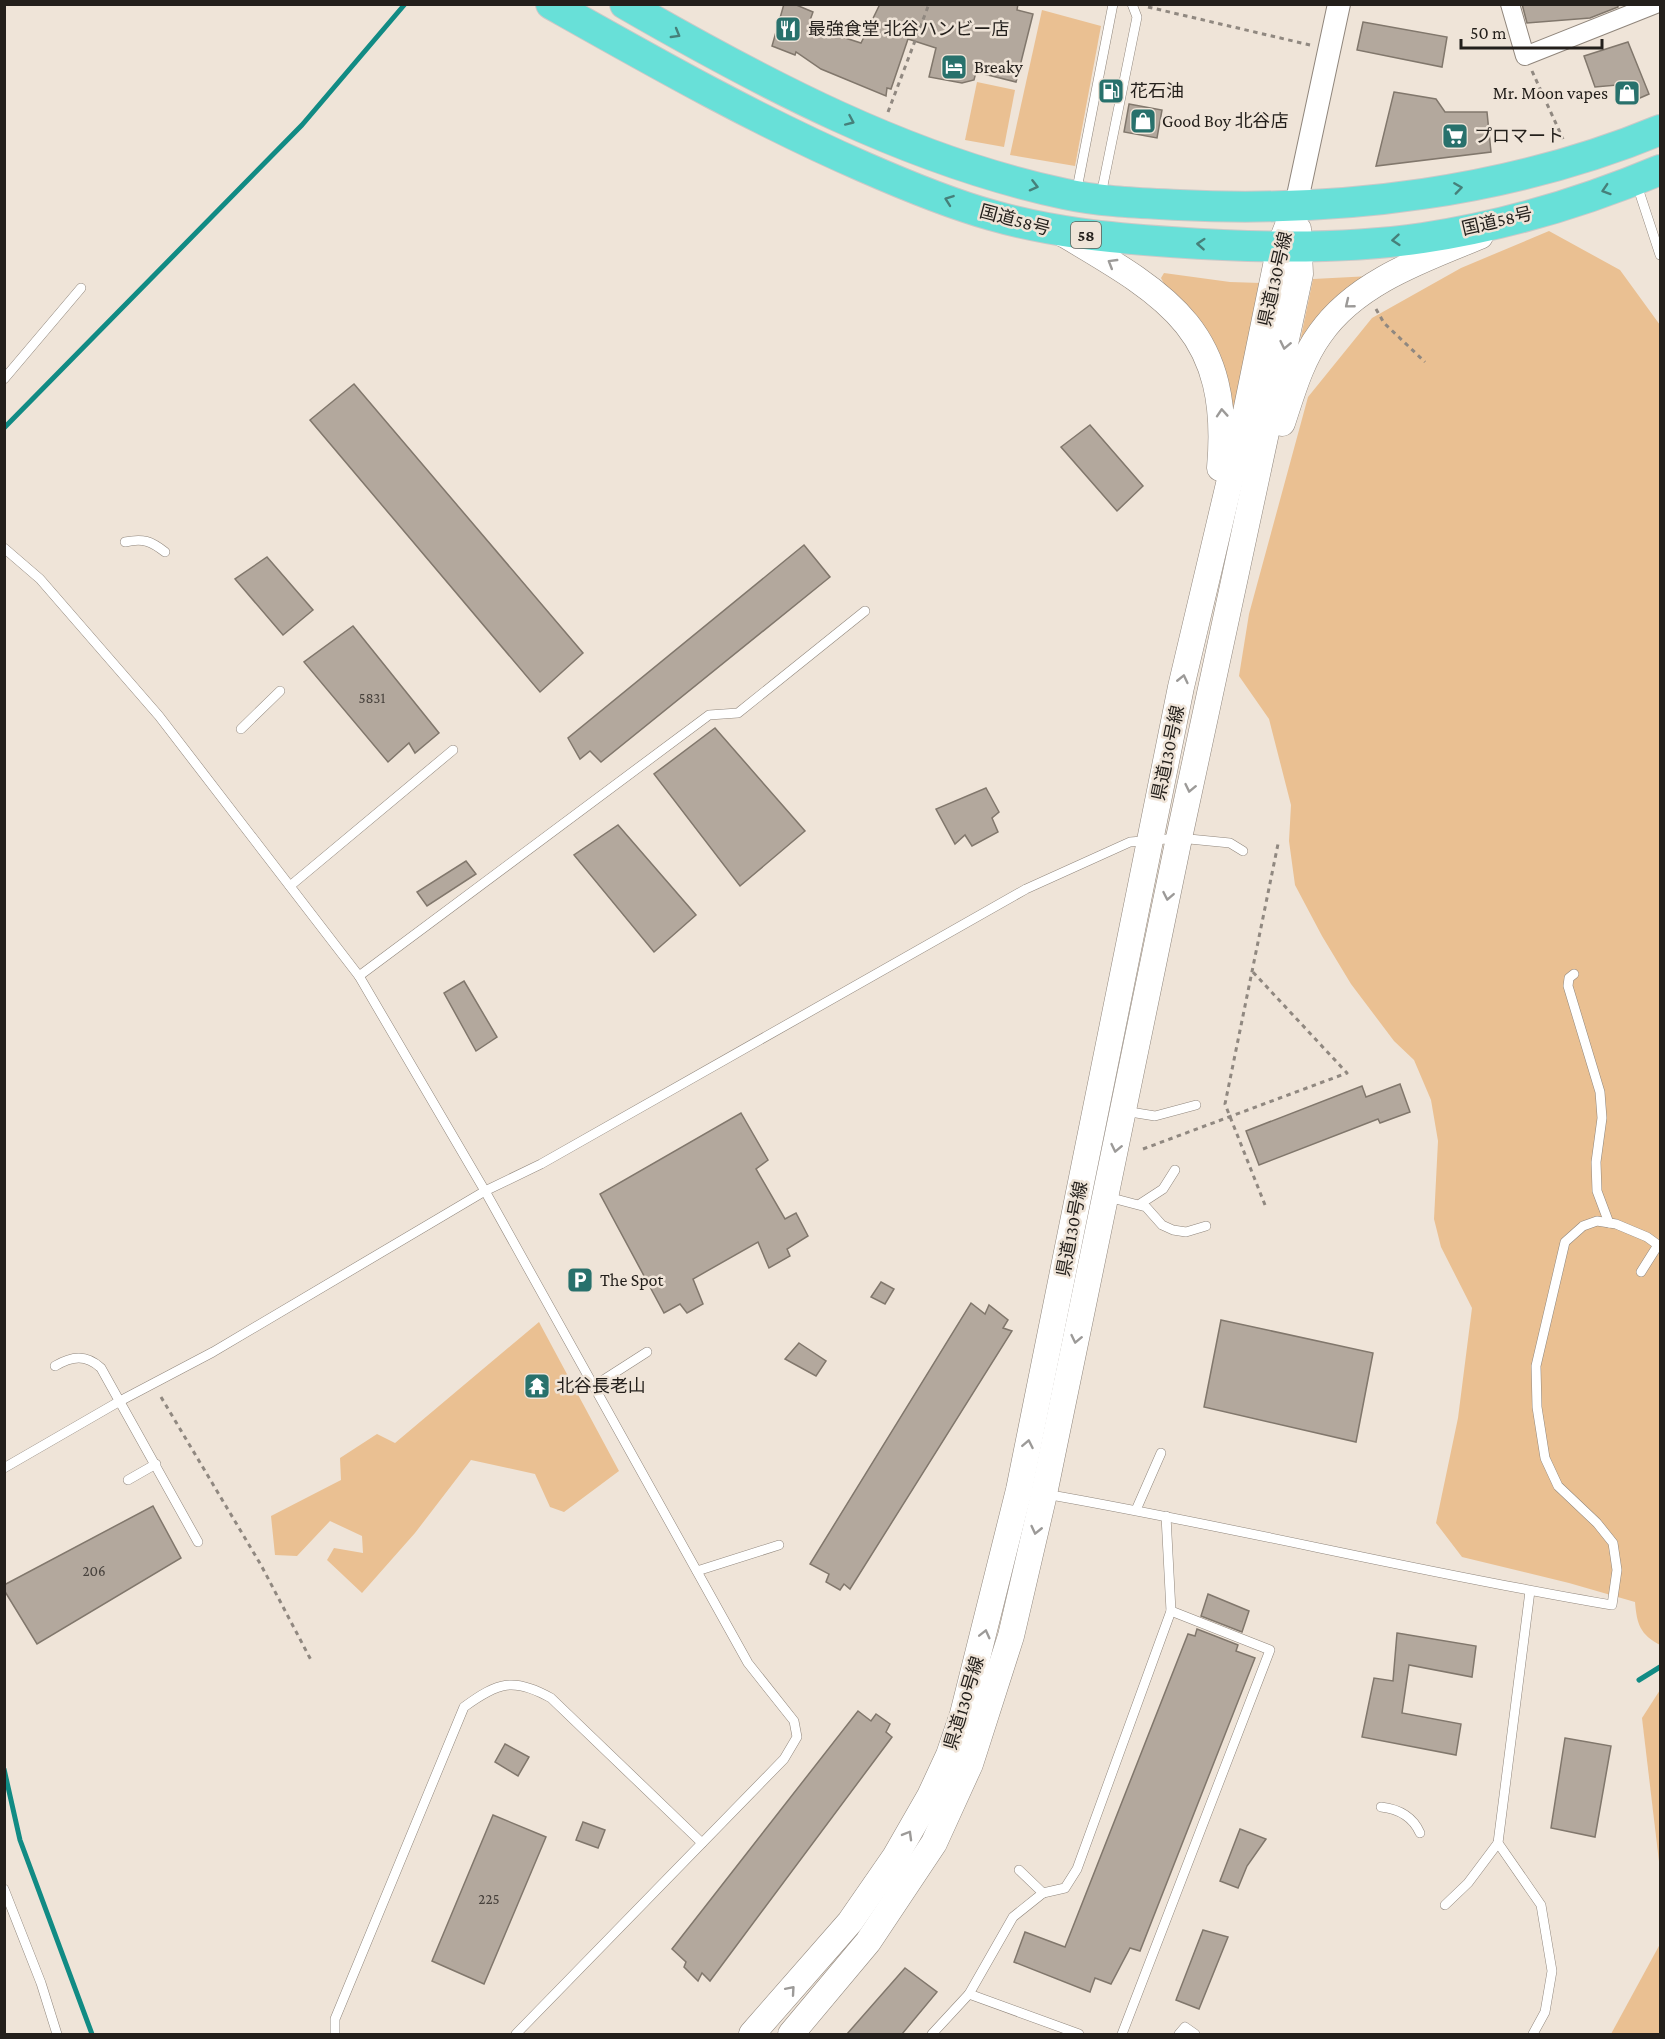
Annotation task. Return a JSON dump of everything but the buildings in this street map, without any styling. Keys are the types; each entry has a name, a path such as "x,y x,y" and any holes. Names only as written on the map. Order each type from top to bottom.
{"highway":[{"name":"国道58号","path":"551,4 733,106 829,152 908,186 988,214 1061,232 1199,244 1290,246 1424,238 1533,214 1648,175"},
{"name":"国道58号","path":"625,4 718,56 857,123 942,158 1017,182 1088,198 1235,207 1296,205 1463,188 1528,174 1612,150 1660,130"}],"main road":[{"name":"県道130号線","path":"791,2034 868,1942 934,1843 952,1806 986,1722 1008,1647 1031,1492 1150,839 1181,687 1290,246 1296,205"},
{"path":"1236,574 1257,520 1282,423 1303,363 1320,333 1345,306 1407,266 1533,214"},
{"path":"1061,232 1140,279 1180,316 1200,342 1211,364 1222,408 1223,437 1213,555"},
{"name":"県道130号線","path":"752,2034 850,1922 895,1857 930,1796 949,1755 963,1714 1031,1492 1106,1197 1179,838 1300,274 1290,246"}],"street":[{"path":"1296,205 1340,4"},
{"path":"1510,4 1525,56 1656,4"}],"lane":[{"path":"1088,198 1113,4"},
{"path":"1088,198 1137,17 1132,4"},
{"path":"1648,175 1660,255"},
{"path":"4,379 81,288"},
{"path":"125,542 139,538 150,541 165,552"},
{"path":"4,548 40,579 159,716 359,976 485,1191 748,1663 794,1721 797,1737 784,1759 516,2034"},
{"path":"359,976 709,715 738,713 865,611"},
{"path":"240,729 280,691"},
{"path":"290,886 453,750"},
{"path":"4,1468 120,1401 213,1352 485,1191 542,1164 1026,889 1130,842 1179,838 1230,843 1242,851"},
{"path":"1574,974 1569,978 1568,986 1600,1092 1602,1118 1596,1162 1597,1191 1609,1223"},
{"path":"1124,1111 1155,1116 1196,1105"},
{"path":"1140,1204 1163,1189 1175,1170"},
{"path":"1106,1197 1140,1204 1162,1225 1173,1230 1186,1232 1206,1226"},
{"path":"1031,1492 1136,1510 1530,1591 1612,1605 1617,1570 1612,1543 1597,1523 1558,1486 1545,1458 1537,1407 1536,1366 1565,1242 1583,1226 1597,1221 1647,1237 1658,1245 1641,1272"},
{"path":"594,1386 647,1352"},
{"path":"55,1366 79,1357 92,1359 101,1368 198,1542"},
{"path":"1136,1510 1161,1453"},
{"path":"128,1479 156,1464"},
{"path":"932,2034 969,1994 1013,1917 1043,1893 1065,1888 1077,1869 1171,1611 1166,1516"},
{"path":"697,1571 779,1545"},
{"path":"1445,1905 1468,1883 1498,1843 1530,1591"},
{"path":"1122,2034 1270,1650 1171,1611"},
{"path":"335,2034 334,2019 464,1707 492,1689 520,1684 551,1698 702,1843"},
{"path":"1381,1807 1402,1814 1415,1822 1420,1833"},
{"path":"1498,1843 1541,1905 1552,1971 1545,2012 1533,2034"},
{"path":"1019,1870 1043,1893"},
{"path":"4,1889 41,1983 57,2034"},
{"path":"969,1994 1080,2034"},
{"path":"1179,2034 1185,2027 1195,2034"}],"path":[{"path":"886,117 929,4"},
{"path":"1148,8 1330,49"},
{"path":"1525,56 1563,140"},
{"path":"1372,303 1384,323 1425,362"},
{"path":"1265,1205 1225,1104 1278,844"},
{"path":"1143,1149 1347,1073 1252,970"},
{"path":"160,1396 261,1565 312,1662"}],"shaded area":[{"path":"1042,10 1101,26 1075,166 1010,155"},
{"path":"977,82 1015,90 1004,147 965,140"},
{"path":"1549,231 1620,270 1660,325 1660,1645 1648,1637 1641,1628 1635,1602 1462,1557 1436,1523 1458,1418 1472,1308 1441,1247 1434,1219 1438,1141 1431,1100 1414,1060 1394,1041 1351,984 1295,885 1289,841 1291,805 1269,719 1239,676 1249,614 1308,397 1372,318 1461,268"},
{"path":"1164,273 1230,282 1261,283 1234,417 1161,278"},
{"path":"1371,276 1297,356 1313,279"},
{"path":"539,1322 619,1471 564,1512 550,1507 535,1474 471,1460 415,1533 362,1593 327,1560 334,1548 363,1553 362,1536 330,1521 297,1556 275,1555 271,1516 341,1480 340,1458 377,1434 395,1443"},
{"path":"1660,1690 1660,1870 1642,1718"},
{"path":"1660,1944 1660,2034 1611,2034"}],"waterway":[{"path":"4,428 302,125 405,4"},
{"path":"1639,1680 1660,1667"},
{"path":"4,1769 20,1840 92,2034"}],"place":[{"name":"最強食堂 北谷ハンビー店","path":"788,29"},
{"name":"Breaky","path":"954,67"},
{"name":"花石油","path":"1111,91"},
{"name":"Mr. Moon vapes","path":"1627,93"},
{"name":"Good Boy 北谷店","path":"1143,121"},
{"name":"プロマート","path":"1455,136"},
{"name":"The Spot","path":"580,1280"},
{"name":"北谷長老山","path":"537,1386"}]}
